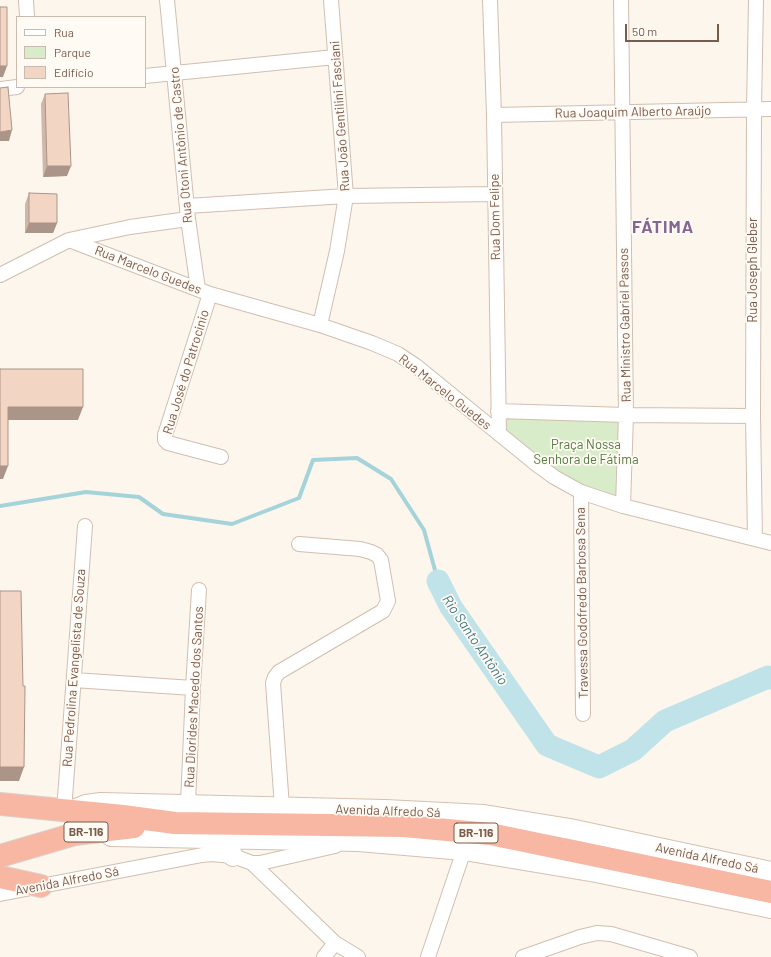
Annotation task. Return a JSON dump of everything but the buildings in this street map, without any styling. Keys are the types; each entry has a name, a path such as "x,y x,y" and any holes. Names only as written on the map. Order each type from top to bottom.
{"highway":[{"name":"Avenida Alfredo Sá","path":"0,804 123,816 175,823 404,826 490,834 771,892"},
{"name":"BR-116","path":"0,856 75,834 175,823"},
{"path":"0,877 41,886"}],"street":[{"path":"26,0 27,16"},
{"name":"Rua Otoni Antônio de Castro","path":"167,0 188,213 204,292"},
{"name":"Rua João Gentilini Fasciani","path":"320,324 337,251 346,196 331,0"},
{"name":"Rua Dom Felipe","path":"490,0 494,115 494,194 499,434"},
{"name":"Rua Ministro Gabriel Passos","path":"621,0 626,415 623,506"},
{"name":"Rua Joseph Gleber","path":"755,539 753,416 754,109 756,0"},
{"path":"146,76 335,57"},
{"path":"0,89 16,87"},
{"name":"Rua Joaquim Alberto Araújo","path":"494,115 771,109"},
{"path":"0,275 69,240 188,213 346,196 494,194"},
{"name":"Rua Marcelo Guedes","path":"69,240 204,292 320,324 372,342 398,354 416,366 554,477 581,492 623,506 771,543"},
{"name":"Rua José do Patrocinio","path":"204,292 165,435 165,440 168,443 221,457"},
{"path":"498,411 626,415 753,416"},
{"name":"Travessa Godofredo Barbosa Sena","path":"581,492 583,714"},
{"name":"Rua Pedrolina Evangelista de Souza","path":"68,811 74,680 85,526"},
{"path":"282,807 273,683 275,677 279,672 383,611 388,601 381,560 377,555 360,549 299,544"},
{"name":"Rua Diorides Macedo dos Santos","path":"188,804 199,590"},
{"path":"74,680 193,688"},
{"name":"Avenida Alfredo Sá","path":"68,811 101,802 385,810 484,815 570,829 771,872"},
{"path":"75,834 94,836 358,841 464,850 596,872 771,908"},
{"path":"217,838 233,856"},
{"path":"252,863 269,862 358,841"},
{"path":"428,957 464,850"},
{"name":"Avenida Alfredo Sá","path":"0,894 202,855 211,854 233,856 252,863"},
{"path":"252,863 335,943 358,957"},
{"path":"523,957 562,950 580,937 591,934 611,934 652,952 690,957"},
{"path":"324,957 335,943"}],"green space":[{"name":"Praça Nossa Senhora de Fátima","path":"507,416 624,418 622,500 579,489 506,437"}],"waterway":[{"name":"Rio Santo Antônio","path":"0,506 86,492 139,497 163,514 232,524 299,498 313,460 357,458 391,479 424,530 438,581"},
{"name":"Rio Santo Antônio","path":"438,581 451,607 547,745 599,767 633,750 665,721 768,677 771,678"}],"district":[{"name":"FÁTIMA","path":"663,227"}]}
